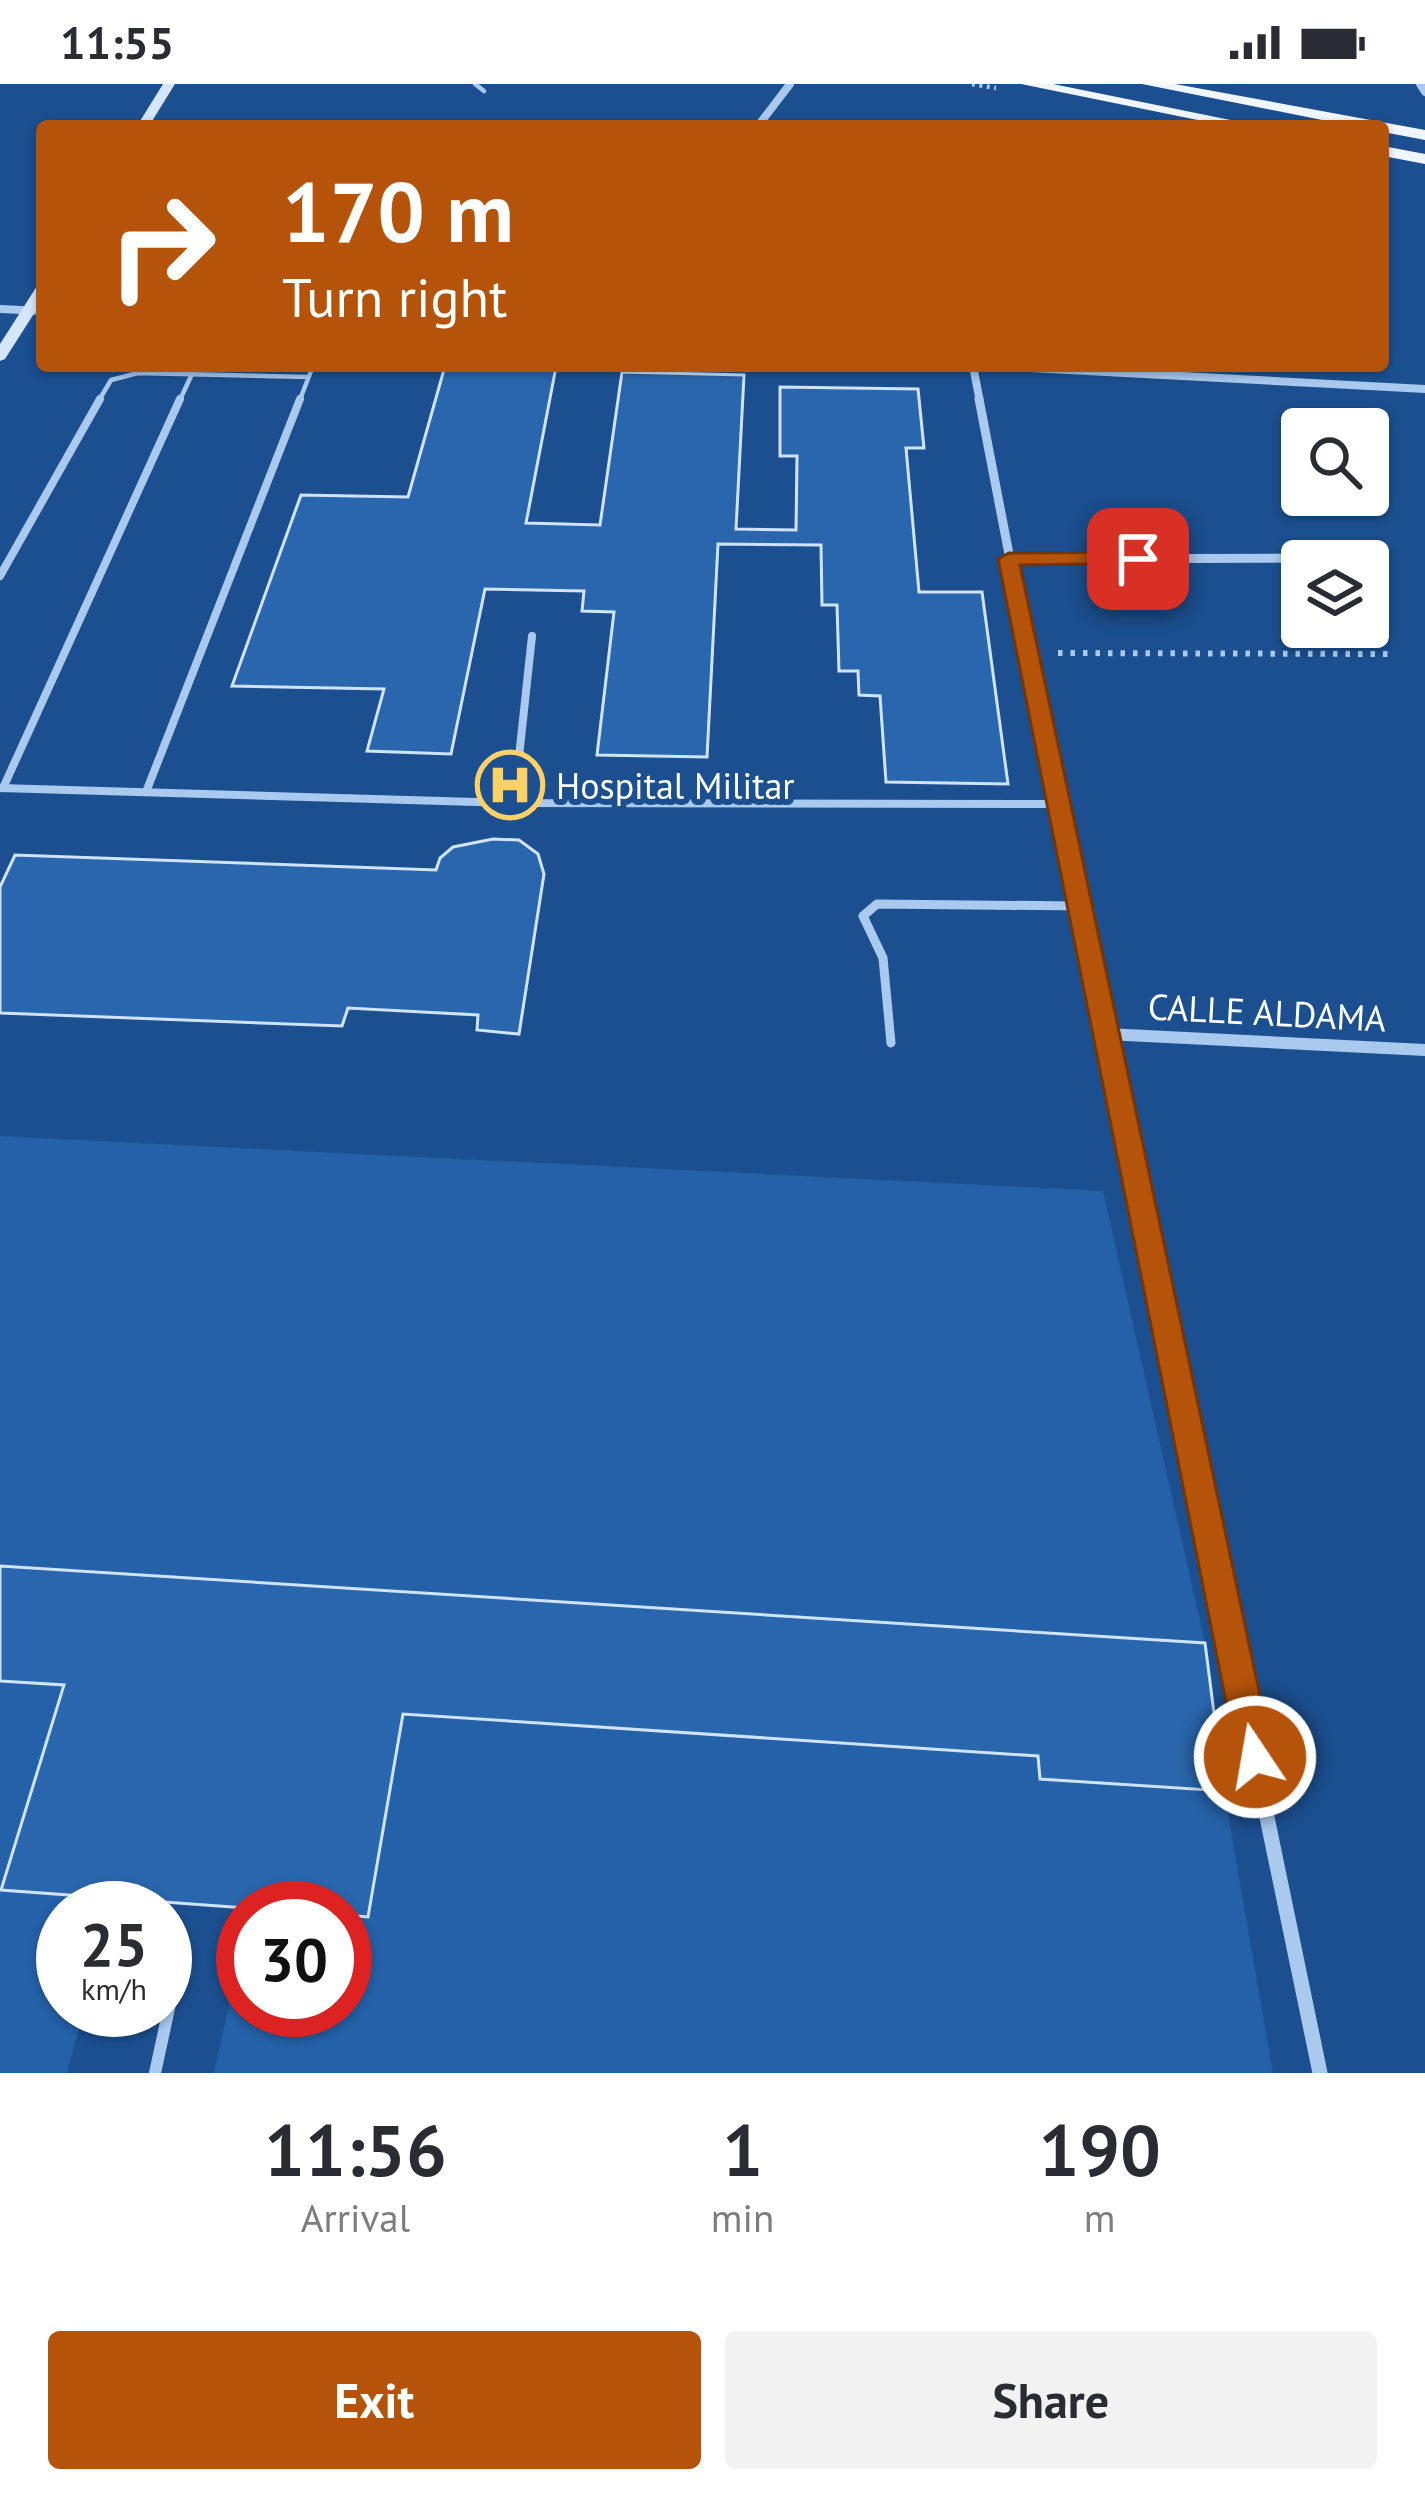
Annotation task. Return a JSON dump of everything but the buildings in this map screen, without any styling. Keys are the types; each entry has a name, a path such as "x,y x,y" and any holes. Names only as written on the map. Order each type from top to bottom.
{"main road":[{"path":"147,120 169,84"},
{"path":"1028,84 1220,120"},
{"path":"1150,84 1347,120"},
{"path":"1389,128 1425,134"},
{"path":"1389,152 1425,158"},
{"path":"0,356 35,311"}],"street":[{"path":"763,120 790,84"},
{"path":"1420,84 1425,92"},
{"path":"0,309 35,311"},
{"path":"974,372 1026,653 1320,2073"},
{"path":"1106,372 1425,389"},
{"path":"1009,559 1281,558"},
{"name":"CALLE ALDAMA","path":"1106,1034 1425,1050"}],"lane":[{"path":"475,84 484,91"},
{"path":"146,792 310,372"},
{"path":"192,374 2,788 514,803 1058,804"},
{"path":"0,576 104,387 124,375 308,377"},
{"path":"514,803 532,636"},
{"path":"891,1043 883,958 863,916 867,909 877,904 1080,906"},
{"path":"155,2073 163,2037"}],"path":[{"path":"1026,653 1390,654"}],"shaded area":[{"path":"0,1136 1103,1191 1205,1643 0,1566"},
{"path":"0,1681 64,1685 1,1889 36,1892 36,2037 77,2037 67,2073 0,2073"},
{"path":"403,1714 1038,1756 1041,1779 1224,1791 1273,2073 214,2073 222,2037 372,2037 372,1893"}],"place":[{"name":"Hospital Militar","path":"510,785"}],"route":[{"path":"1138,559 1009,559 1255,1757"}]}
